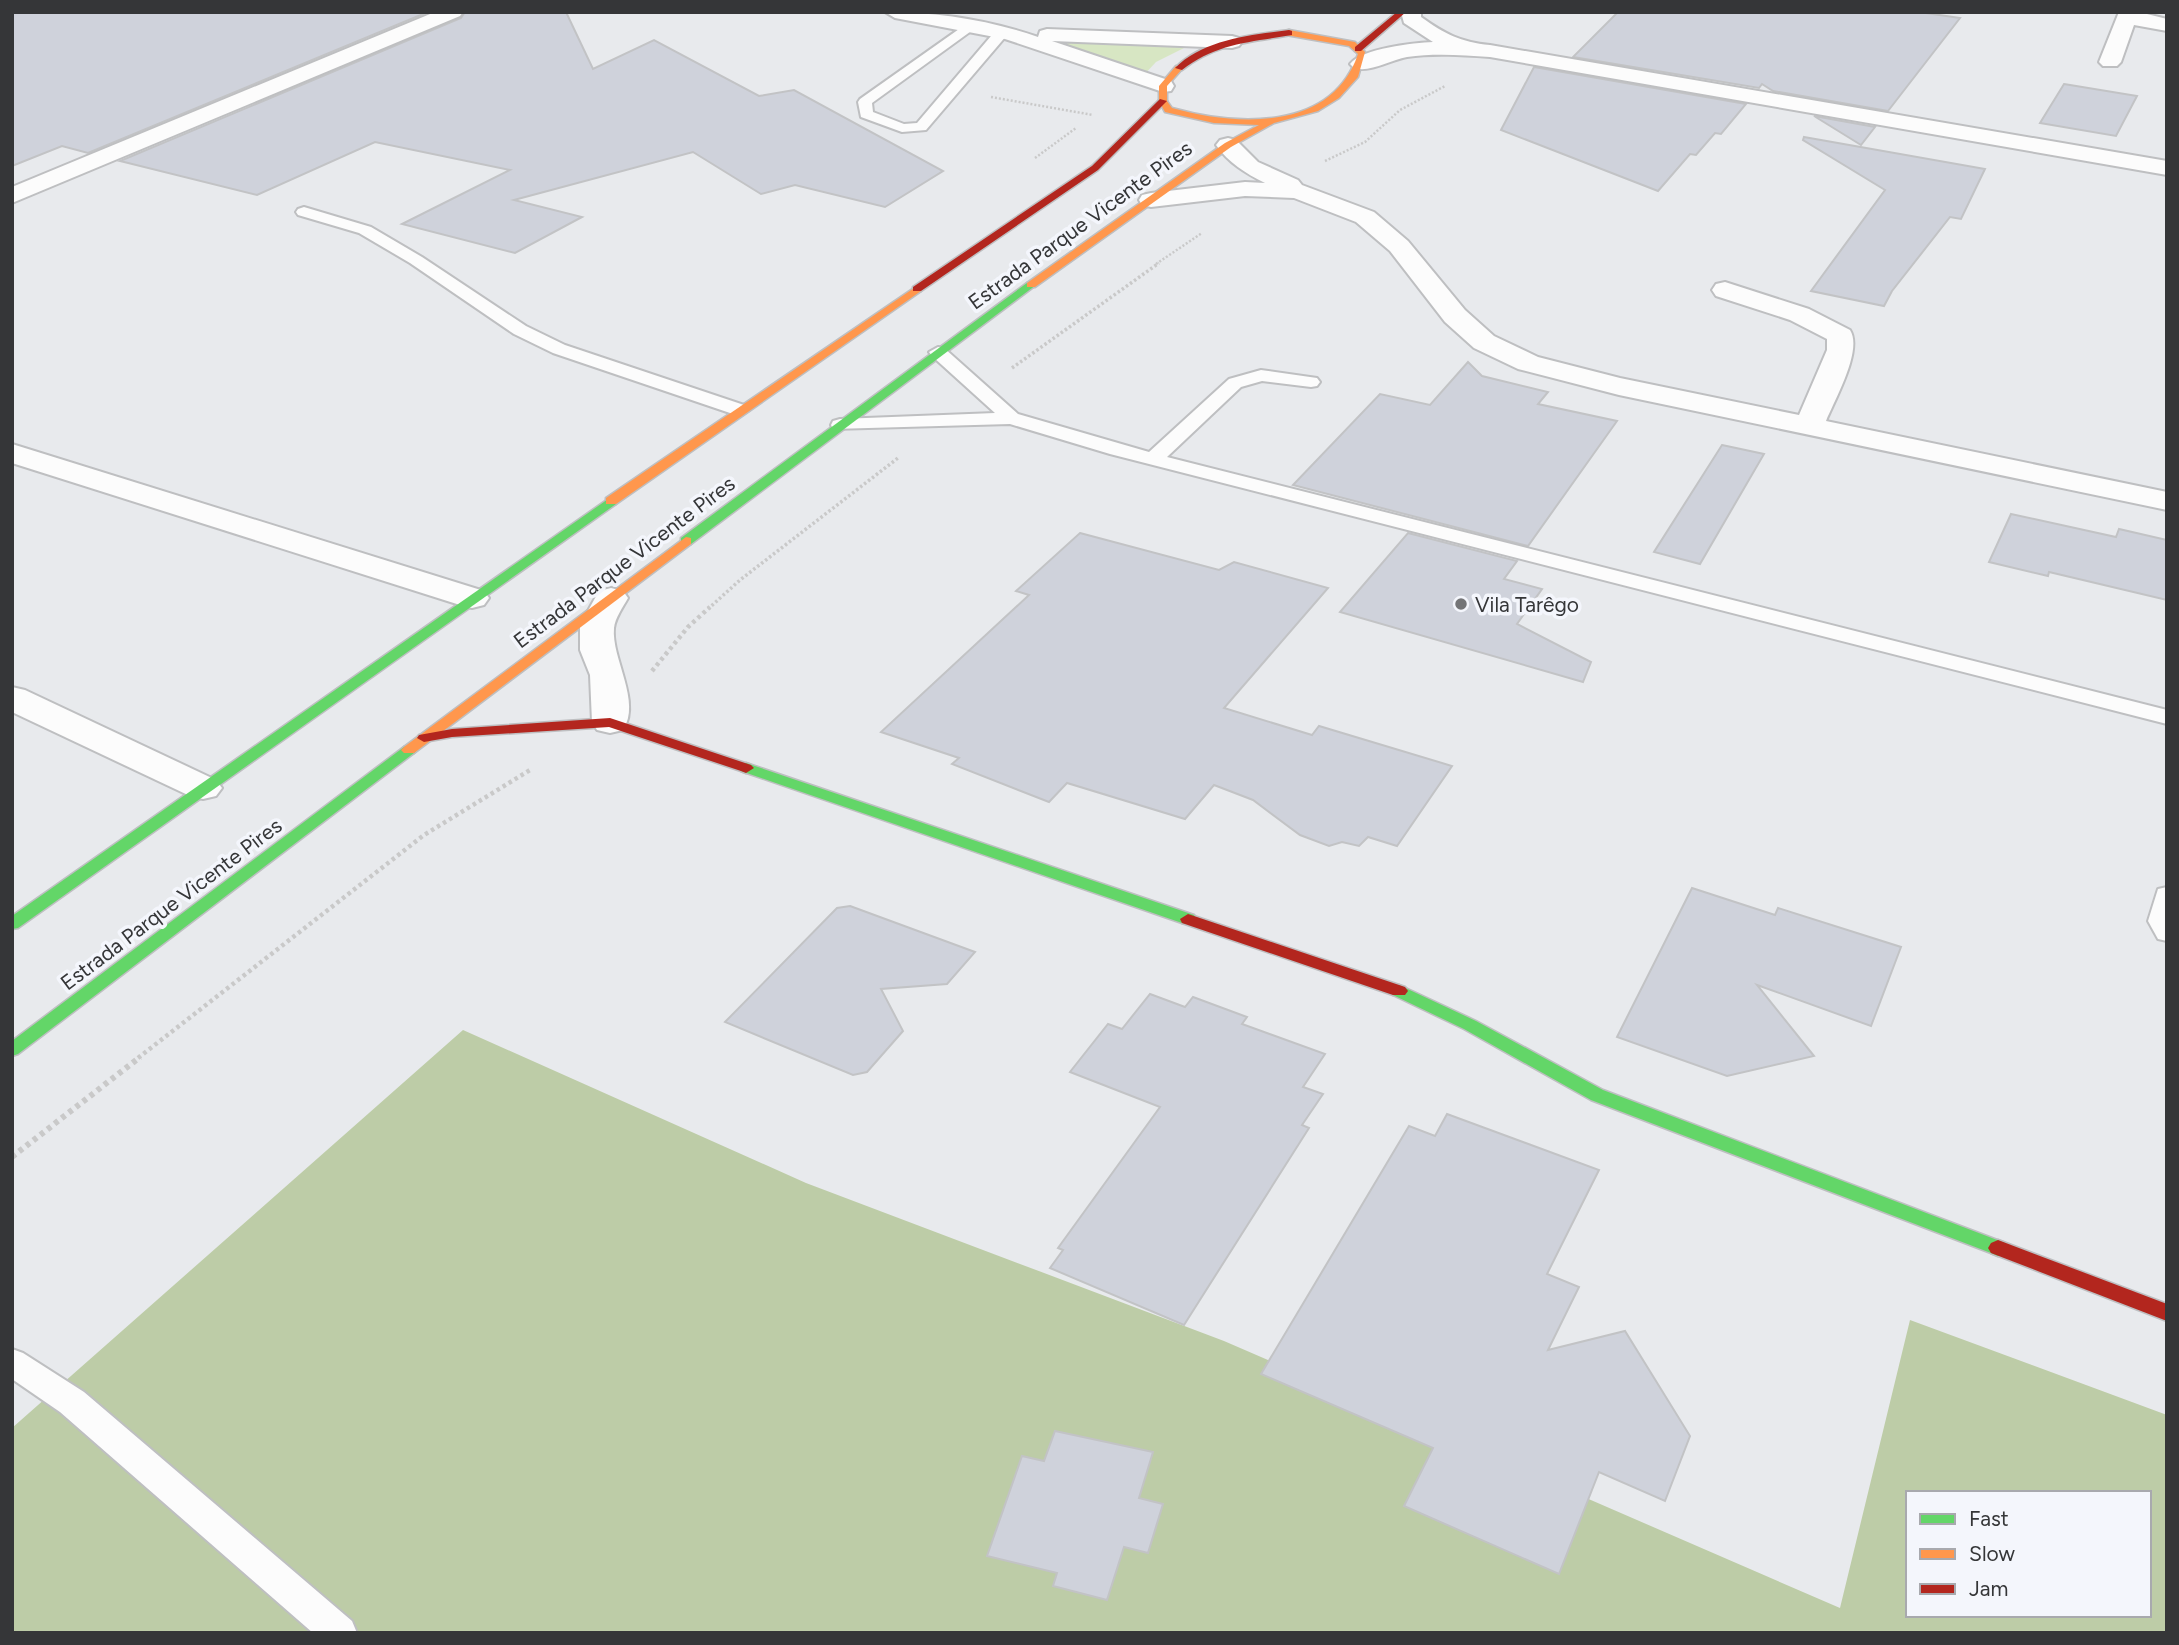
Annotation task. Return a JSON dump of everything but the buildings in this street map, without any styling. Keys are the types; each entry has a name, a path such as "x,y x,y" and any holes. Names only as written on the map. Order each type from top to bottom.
{"main road":[{"path":"1163,94 1168,110 1205,122 1229,125 1284,120 1335,97 1355,80 1359,56 1402,12"},
{"path":"1256,36 1298,16"},
{"path":"1256,36 1308,34 1352,44 1359,56"},
{"name":"Estrada Parque Vicente Pires","path":"12,924 740,410 1095,168 1163,94 1183,64 1232,42 1256,36"},
{"name":"Estrada Parque Vicente Pires","path":"12,1050 938,352 1228,145 1270,122"},
{"path":"424,738 452,733 610,722 1406,994 1470,1025 1597,1095 2167,1313"}],"street":[{"path":"12,196 453,12"},
{"path":"895,12 1006,33 1232,42"},
{"path":"1411,12 1411,19 1457,47"},
{"path":"2110,62 2128,15 2167,25"},
{"path":"1006,33 1163,94"},
{"path":"1359,56 1457,47 1490,51 2167,168"},
{"path":"1228,145 1250,167 1365,217 1399,246 1455,316 1484,342 1507,355 1552,370 2167,501"},
{"path":"1151,200 1234,190 1292,187"},
{"path":"1725,289 1799,315 1828,327 1840,336 1841,350 1809,426"},
{"path":"12,453 472,598"},
{"path":"610,722 608,675 597,650 597,625 611,598"},
{"path":"12,698 203,788"}],"lane":[{"path":"968,26 865,102 866,114 902,128 921,127 1006,33"},
{"path":"304,212 365,230 416,260 520,330 559,349 740,410"},
{"path":"938,352 1011,418"},
{"path":"1153,459 1235,383 1261,375 1311,382"},
{"path":"840,425 1011,418 1153,459 2167,717"},
{"path":"2167,895 2161,921 2167,933"},
{"path":"12,1362 72,1402 339,1633"}],"path":[{"path":"1292,187 1289,178 1365,142 1400,110 1465,75 1490,51"},
{"path":"953,90 1094,115 1027,164"},
{"path":"981,391 1094,307 1204,231"},
{"path":"610,722 688,628 740,580 947,420"},
{"path":"12,1157 424,835 540,764"}],"green space":[{"path":"1028,38 1186,47 1156,62 1141,78"},
{"path":"463,1030 806,1183 1224,1341 1840,1608 1910,1320 2167,1415 2167,1633 12,1633 12,1428"}],"traffic: fast":[{"path":"686,541 1031,285"},
{"path":"12,924 611,501"},
{"path":"12,1050 409,750"},
{"path":"746,768 1188,919"},
{"path":"1399,991 1470,1025 1597,1095 1998,1248"}],"traffic: slow":[{"path":"1179,68 1163,86 1163,101 1168,110 1190,116 1240,122 1266,122 1292,117 1315,109 1336,97 1354,77 1362,54 1352,44 1289,33"},
{"path":"1031,285 1228,145 1270,122"},
{"path":"611,501 917,289"},
{"path":"409,750 686,541"}],"traffic: jam":[{"path":"1358,49 1402,12"},
{"path":"1179,68 1217,46 1289,33"},
{"path":"917,289 1095,168 1163,101"},
{"path":"424,738 452,733 610,722 746,768"},
{"path":"1188,919 1399,991"},
{"path":"1998,1248 2167,1313"}],"place":[{"name":"Vila Tarêgo","path":"1461,604"}]}
